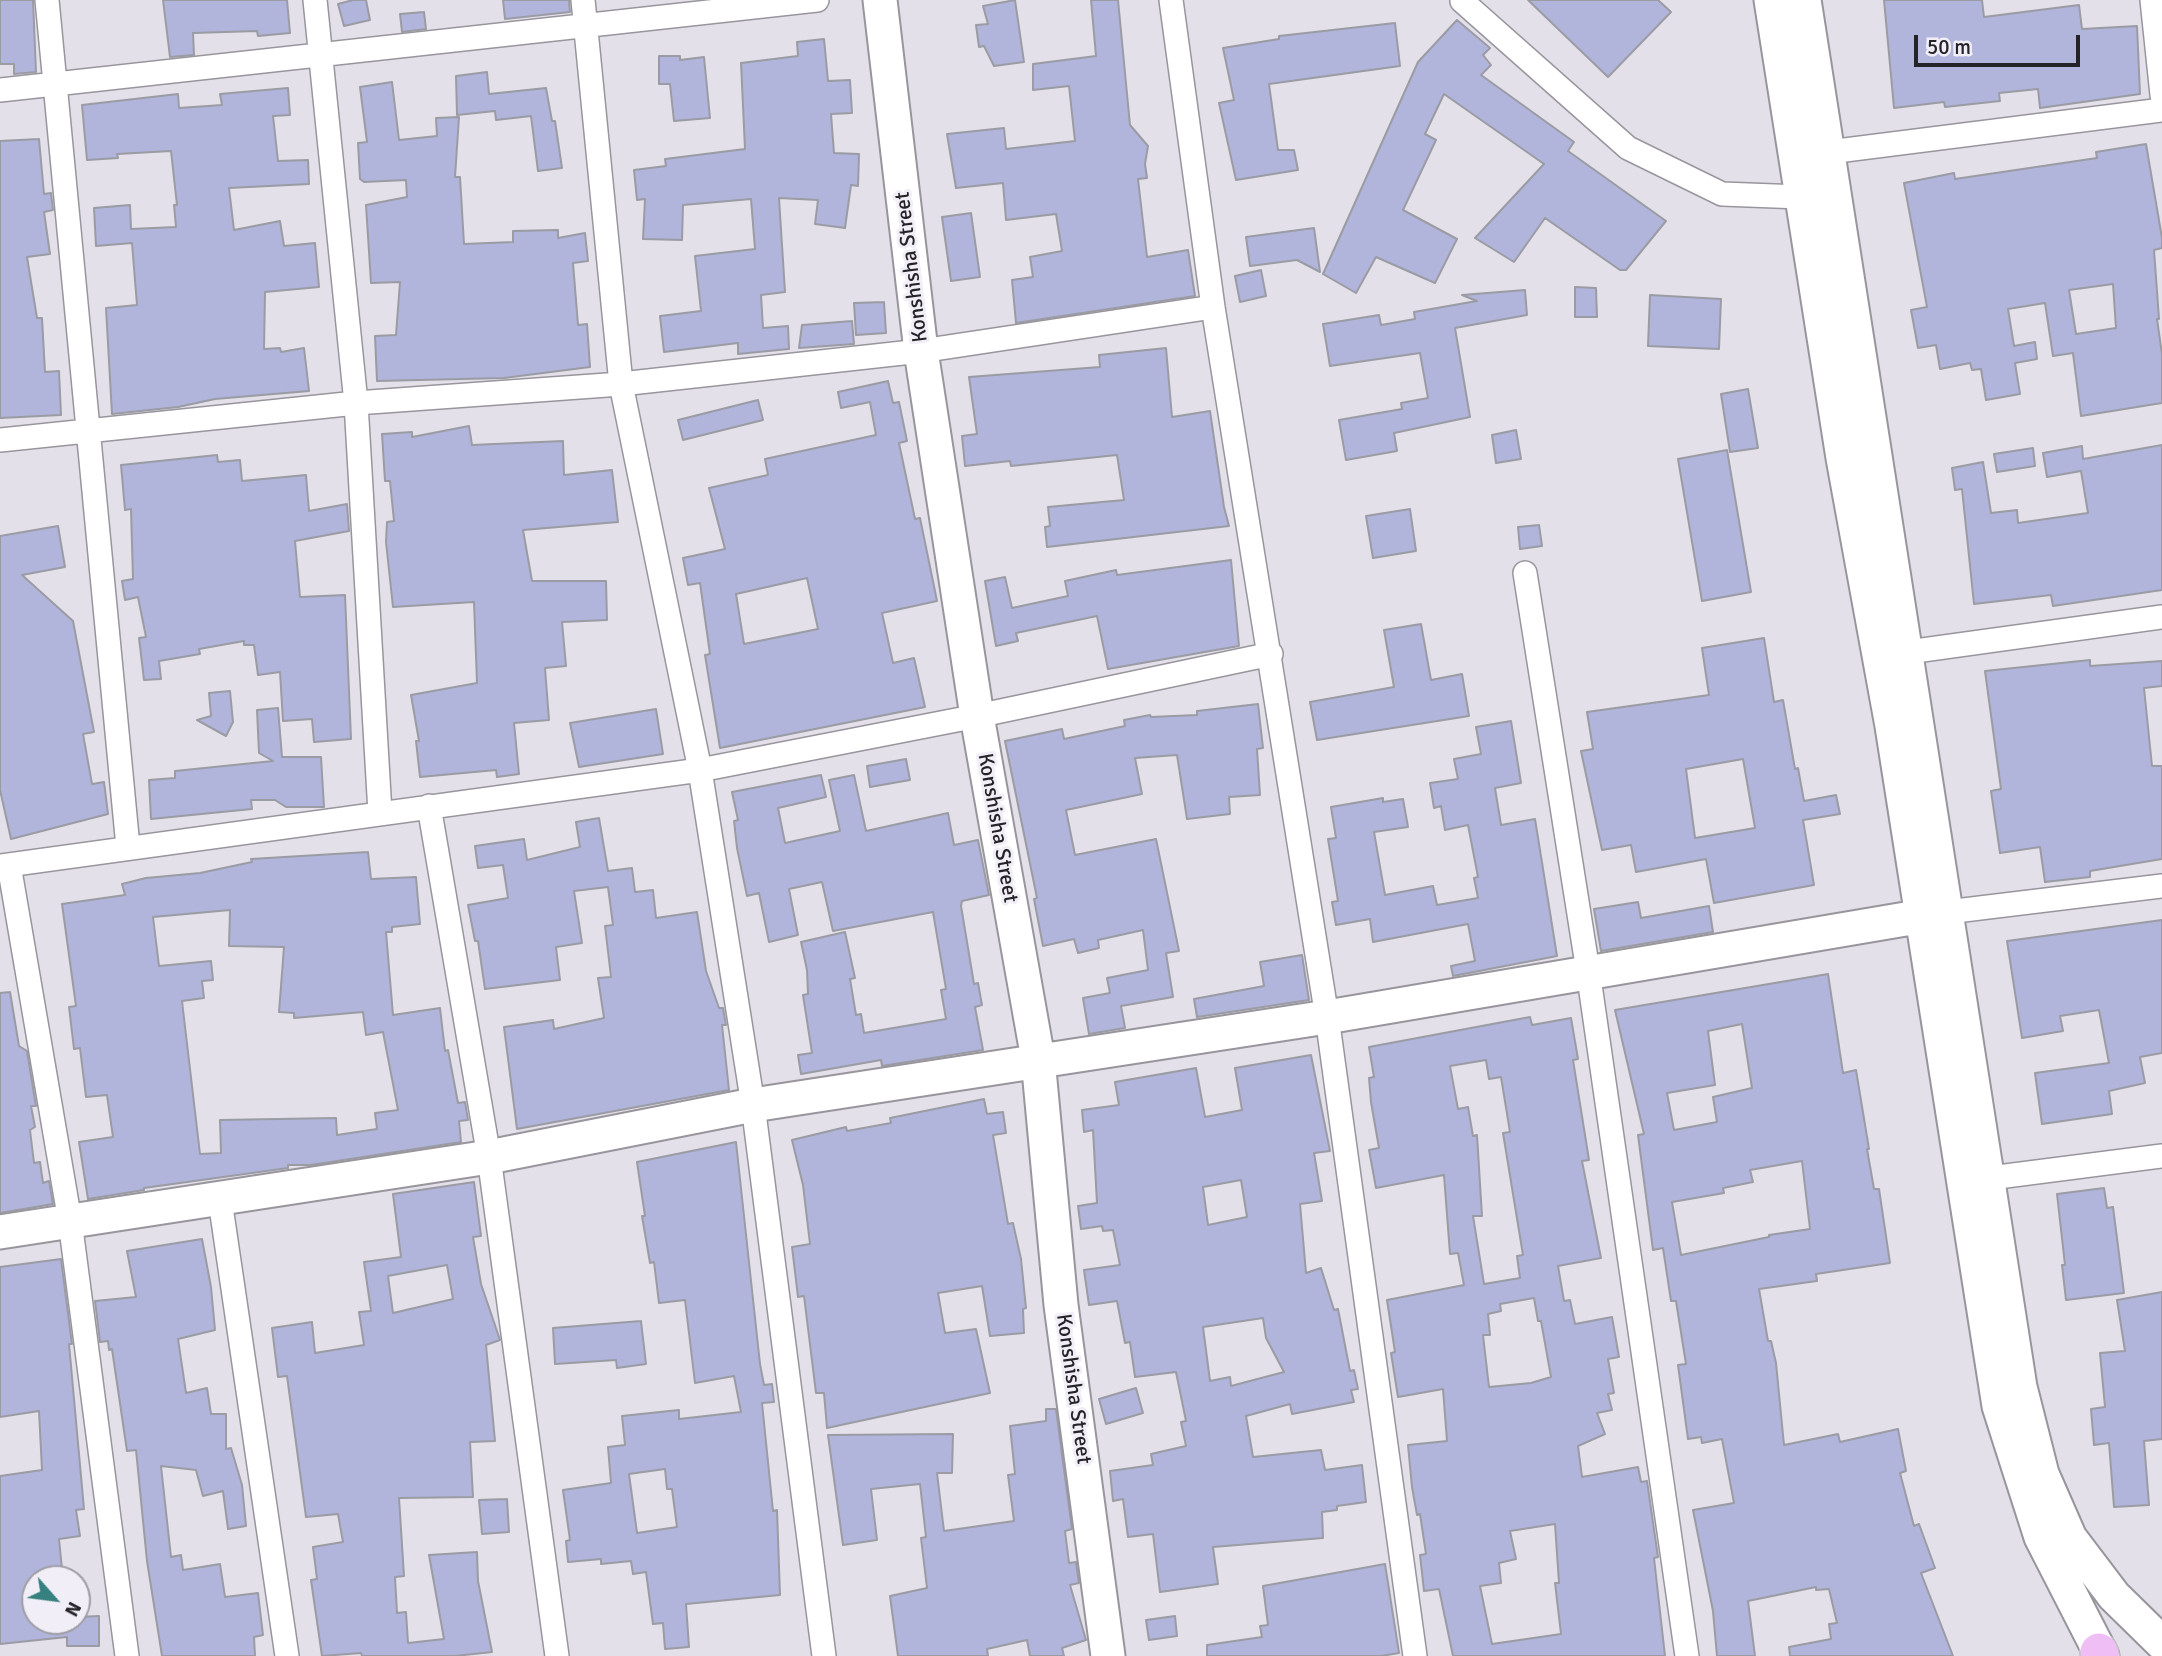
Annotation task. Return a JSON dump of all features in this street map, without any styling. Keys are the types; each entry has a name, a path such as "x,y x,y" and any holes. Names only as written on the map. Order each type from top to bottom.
{"street":[{"path":"47,0 53,86 128,847"},
{"path":"315,0 356,403 380,813"},
{"path":"583,0 621,384 700,770 753,1105 824,1656"},
{"path":"0,90 817,0"},
{"name":"Konshisha Street","path":"880,0 921,351 977,716 1038,1059 1061,1305 1108,1656"},
{"path":"1171,0 1213,307 1271,654 1327,1017 1415,1656"},
{"path":"1771,0 1843,458 1990,1178 2020,1387 2042,1474 2070,1538 2114,1596 2162,1643"},
{"path":"1804,0 1908,652 1934,913 1999,1406 2041,1537 2100,1655"},
{"path":"2152,0 2162,94"},
{"path":"1462,1 1628,148 1722,194 1801,197"},
{"path":"1829,152 2162,110"},
{"path":"0,440 356,403 621,384 921,351 1213,307"},
{"path":"1525,573 1588,971 1687,1656"},
{"path":"1908,652 2162,617"},
{"path":"127,1656 70,1221 5,865 700,770 977,716 1271,654"},
{"path":"429,806 489,1157 557,1656"},
{"path":"0,1232 489,1157 753,1105 1038,1059 1327,1017 1934,913 2162,886"},
{"path":"1990,1178 2162,1156"},
{"path":"220,1200 286,1656"}],"building":[{"path":"0,0 33,0 36,72 14,74 14,64 0,64"},
{"path":"163,0 287,0 290,33 258,36 257,31 193,33 194,55 170,57"},
{"path":"366,0 370,20 344,26 338,4"},
{"path":"503,0 569,0 570,12 505,19"},
{"path":"1015,0 1024,62 994,66 984,46 979,47 976,25 988,24 983,6"},
{"path":"1091,0 1118,0 1130,125 1148,146 1145,164 1147,178 1138,179 1147,257 1188,250 1195,296 1016,323 1012,280 1033,277 1030,257 1062,251 1056,214 1006,220 1003,183 956,188 947,134 1004,128 1006,149 1075,141 1069,86 1033,90 1033,64 1096,56"},
{"path":"1528,0 1658,0 1671,12 1608,77"},
{"path":"1884,0 1982,0 1984,17 2079,5 2082,29 2137,26 2140,94 2040,108 2038,89 1999,93 2000,101 1945,107 1944,102 1894,108"},
{"path":"424,12 426,29 402,32 400,14"},
{"path":"1457,20 1490,48 1483,55 1491,65 1481,75 1574,142 1568,151 1666,221 1626,270 1620,270 1545,218 1514,262 1475,238 1544,164 1444,94 1425,134 1436,140 1403,210 1457,239 1435,283 1376,257 1356,293 1323,274 1418,62"},
{"path":"1395,23 1400,66 1269,84 1278,150 1294,150 1298,170 1236,180 1219,103 1234,100 1223,48 1279,39 1279,36"},
{"path":"824,39 828,81 850,80 852,113 831,114 834,153 859,154 858,186 851,185 845,228 815,224 818,200 779,198 785,292 761,295 763,328 788,326 789,349 738,354 738,343 664,352 660,316 701,311 695,256 755,249 751,199 683,205 682,240 643,239 645,199 637,200 634,170 666,166 665,159 745,149 741,63 798,56 797,42"},
{"path":"659,56 680,56 680,60 704,57 710,118 674,121 670,84 659,84"},
{"path":"487,72 489,94 546,88 552,121 555,121 562,168 538,171 531,116 496,120 495,111 457,115 456,76"},
{"path":"392,82 399,140 437,136 436,118 459,117 455,177 460,177 464,244 513,242 513,231 558,230 558,238 585,233 588,261 573,263 578,325 587,324 590,367 504,378 377,381 375,336 396,335 400,282 371,283 366,205 407,197 406,180 364,182 360,179 358,143 367,142 360,87"},
{"path":"288,88 290,115 273,116 278,161 308,160 309,184 229,188 234,230 280,221 284,246 315,243 319,287 265,292 264,349 280,348 281,352 304,348 309,391 215,399 178,407 112,414 106,308 137,305 132,243 96,246 94,208 130,205 131,229 176,227 174,205 177,205 171,151 117,154 118,158 87,160 82,105 178,94 179,108 222,105 220,94"},
{"path":"39,139 44,194 51,193 53,210 44,212 50,254 27,257 37,318 42,318 45,372 59,371 61,415 0,418 0,141"},
{"path":"2146,144 2162,238 2162,248 2154,250 2157,319 2162,354 2162,403 2081,416 2073,353 2053,356 2045,303 2008,309 2014,346 2035,342 2037,359 2015,363 2020,394 1986,400 1981,369 1972,370 1970,363 1940,369 1936,345 1918,348 1911,310 1927,307 1904,183 1954,173 1955,179 2097,158 2096,152","holes":["2113,284 2116,328 2076,334 2069,290"]},
{"path":"971,213 980,277 951,281 942,217"},
{"path":"1314,228 1320,272 1297,260 1250,266 1246,237"},
{"path":"1261,270 1266,296 1240,302 1235,276"},
{"path":"1575,287 1596,288 1597,317 1575,317"},
{"path":"1525,290 1527,315 1455,328 1470,417 1394,433 1397,451 1346,460 1339,420 1402,409 1401,403 1428,398 1420,353 1330,366 1323,324 1379,315 1381,325 1415,319 1414,312 1477,301 1462,295"},
{"path":"1650,295 1721,299 1719,349 1648,346"},
{"path":"884,302 886,333 856,335 854,303"},
{"path":"852,321 854,344 799,348 802,325"},
{"path":"1166,348 1172,417 1210,411 1229,526 1047,547 1045,527 1050,526 1048,507 1124,500 1117,455 1011,466 1010,461 965,466 962,436 977,434 969,377 1100,367 1099,355"},
{"path":"888,381 893,403 899,402 907,441 899,443 915,519 920,518 937,601 882,613 893,663 914,658 925,707 720,748 705,655 710,654 700,583 688,585 683,558 725,549 709,488 768,475 765,459 876,435 870,402 841,408 838,392","holes":["807,578 818,629 744,644 736,594"]},
{"path":"1748,389 1758,448 1730,452 1721,394"},
{"path":"758,400 763,420 683,440 678,420"},
{"path":"469,426 472,445 563,441 564,475 612,470 618,522 523,530 532,581 606,581 607,620 562,622 566,666 545,668 549,720 514,723 519,774 497,777 496,770 420,777 416,741 419,741 411,695 477,683 474,602 393,607 386,542 387,522 394,521 390,481 385,481 382,434 412,432 412,437"},
{"path":"1516,430 1521,459 1496,463 1492,435"},
{"path":"2162,445 2162,590 2053,606 2051,595 1974,604 1962,489 1955,490 1952,468 1983,462 1991,513 2017,510 2018,523 2088,513 2081,471 2047,477 2043,453 2082,446 2083,459"},
{"path":"2033,448 2035,466 1997,472 1994,454"},
{"path":"1727,450 1751,592 1702,601 1678,459"},
{"path":"217,455 218,462 240,460 242,481 306,475 309,511 347,504 349,531 295,541 300,597 345,595 351,739 314,742 312,719 283,721 280,672 258,675 254,645 244,645 244,641 199,649 200,654 159,661 161,679 144,680 139,638 146,637 138,597 125,600 122,581 133,579 131,509 125,510 121,465"},
{"path":"1410,509 1416,551 1373,558 1366,516"},
{"path":"1539,525 1542,546 1520,549 1518,527"},
{"path":"58,526 65,567 22,575 73,621 94,732 83,734 92,784 104,782 108,814 11,839 0,790 0,536"},
{"path":"1231,560 1239,646 1108,669 1097,616 1016,633 1018,641 996,646 985,581 1005,577 1012,608 1068,596 1065,581 1116,570 1117,575"},
{"path":"1421,624 1431,680 1462,674 1469,716 1317,740 1310,702 1394,687 1384,630"},
{"path":"1764,638 1774,702 1783,700 1795,769 1798,768 1804,801 1836,795 1840,814 1803,820 1814,885 1714,903 1706,859 1636,872 1631,845 1602,850 1581,751 1593,749 1587,712 1709,695 1702,648","holes":["1743,759 1755,828 1695,838 1686,769"]},
{"path":"2090,660 2090,666 2162,661 2162,686 2144,688 2152,766 2162,766 2162,859 2090,871 2090,877 2045,882 2040,847 2000,853 1991,791 2001,789 1985,671"},
{"path":"230,691 233,722 226,736 197,720 211,716 209,693"},
{"path":"1258,704 1263,748 1257,749 1260,795 1229,797 1230,814 1187,819 1177,755 1135,758 1142,794 1066,810 1075,855 1156,839 1179,951 1166,953 1173,997 1121,1006 1125,1028 1089,1034 1083,998 1110,993 1107,978 1148,970 1143,930 1098,940 1099,948 1078,953 1074,939 1043,946 1034,899 1037,898 1005,741 1062,729 1064,739 1125,726 1124,720 1150,715 1197,715 1197,711"},
{"path":"278,708 282,757 321,757 324,807 286,807 275,800 251,800 252,809 151,819 149,780 175,778 175,771 273,761 259,753 257,710"},
{"path":"656,709 663,754 579,767 570,723"},
{"path":"1511,721 1521,783 1495,788 1501,825 1535,819 1557,956 1453,976 1451,966 1475,961 1468,924 1373,942 1370,919 1336,925 1332,902 1338,901 1328,839 1336,838 1331,807 1383,798 1383,802 1403,799 1408,827 1374,832 1385,895 1433,886 1437,905 1478,898 1474,878 1478,877 1468,825 1445,830 1441,806 1434,808 1430,783 1458,779 1454,759 1481,754 1476,727"},
{"path":"906,759 910,780 870,787 867,766"},
{"path":"821,775 826,797 778,808 785,843 840,831 829,780 854,775 866,831 948,813 954,845 978,840 989,895 962,901 961,906 974,984 978,983 982,1005 975,1007 983,1050 882,1066 881,1060 801,1074 798,1055 812,1053 803,995 808,994 807,970 801,942 845,932 855,978 850,979 856,1015 861,1014 864,1033 946,1019 941,990 946,989 933,912 833,931 822,882 789,889 798,935 769,942 759,893 747,896 737,848 734,821 738,820 732,792"},
{"path":"599,818 608,871 632,868 635,892 653,890 656,918 697,912 706,971 719,1008 723,1008 726,1025 722,1025 729,1090 517,1129 504,1027 553,1020 554,1029 604,1018 598,978 611,977 605,926 613,925 608,887 574,891 582,943 556,947 560,980 485,989 478,941 475,941 468,905 508,898 503,865 478,868 475,846 524,839 527,860 580,847 576,822"},
{"path":"368,852 371,879 416,877 420,924 392,927 392,932 386,932 393,1015 440,1008 445,1051 448,1050 458,1103 465,1102 468,1120 459,1121 461,1142 311,1165 288,1165 288,1168 144,1188 88,1199 79,1142 113,1137 107,1095 86,1097 80,1048 74,1049 69,1007 76,1006 62,904 125,895 122,884 146,878 200,873 252,862 251,859","holes":["230,910 229,946 284,947 279,1012 294,1013 294,1018 363,1012 366,1035 383,1032 398,1110 375,1113 377,1129 337,1135 336,1118 220,1120 221,1153 200,1154 182,1001 204,998 202,981 213,980 211,961 159,966 153,917"]},
{"path":"1638,902 1641,918 1709,906 1713,932 1601,951 1594,909"},
{"path":"2162,920 2162,1053 2140,1057 2145,1083 2109,1091 2112,1114 2042,1124 2035,1073 2109,1063 2099,1010 2060,1016 2063,1031 2022,1038 2007,941"},
{"path":"1302,955 1309,1000 1197,1017 1194,999 1264,986 1260,962"},
{"path":"1828,974 1843,1073 1856,1070 1874,1189 1879,1189 1890,1263 1816,1274 1817,1281 1759,1289 1768,1341 1771,1341 1776,1363 1784,1445 1838,1434 1840,1442 1898,1429 1906,1471 1900,1473 1914,1526 1919,1524 1935,1568 1921,1573 1953,1656 1790,1656 1789,1647 1831,1639 1829,1624 1837,1623 1829,1589 1816,1590 1816,1587 1748,1601 1755,1656 1717,1656 1713,1611 1693,1510 1734,1503 1722,1439 1702,1443 1701,1437 1688,1439 1678,1365 1686,1364 1676,1301 1671,1301 1663,1248 1653,1250 1638,1135 1644,1134 1615,1010","holes":["1742,1024 1752,1088 1713,1097 1717,1122 1674,1130 1667,1093 1715,1085 1708,1031","1802,1161 1810,1229 1769,1235 1681,1255 1672,1202 1724,1193 1723,1188 1753,1182 1750,1170"]},
{"path":"10,992 19,1046 27,1051 36,1106 31,1106 35,1127 30,1130 34,1163 40,1162 43,1183 49,1181 53,1204 0,1213 0,993"},
{"path":"1530,1017 1532,1025 1571,1018 1578,1059 1573,1060 1589,1160 1582,1161 1601,1258 1558,1266 1564,1301 1570,1300 1575,1324 1612,1317 1619,1357 1608,1359 1614,1393 1608,1394 1612,1410 1597,1413 1605,1434 1578,1446 1582,1477 1638,1467 1641,1482 1647,1481 1658,1557 1654,1558 1665,1656 1453,1656 1439,1589 1424,1591 1420,1555 1426,1554 1420,1514 1417,1515 1412,1487 1408,1445 1447,1441 1443,1389 1398,1397 1387,1300 1464,1285 1458,1253 1450,1254 1444,1175 1376,1188 1369,1150 1379,1148 1371,1102 1369,1078 1374,1077 1369,1047","holes":["1486,1060 1489,1079 1501,1077 1510,1132 1503,1133 1523,1255 1517,1256 1520,1278 1484,1284 1473,1216 1482,1216 1477,1135 1473,1136 1468,1107 1458,1109 1450,1066","1534,1298 1551,1377 1531,1383 1489,1387 1483,1335 1490,1335 1488,1314 1501,1311 1500,1304","1555,1524 1559,1583 1555,1583 1561,1634 1492,1644 1480,1586 1501,1583 1499,1563 1516,1559 1510,1531"]},
{"path":"1311,1055 1330,1151 1314,1153 1322,1201 1300,1204 1306,1273 1321,1268 1334,1310 1338,1309 1350,1371 1354,1370 1358,1389 1351,1390 1354,1402 1292,1414 1290,1404 1246,1416 1253,1457 1321,1450 1325,1470 1362,1465 1366,1502 1337,1506 1337,1510 1322,1512 1323,1538 1213,1547 1218,1584 1160,1592 1153,1534 1128,1537 1123,1499 1113,1501 1110,1471 1153,1465 1151,1454 1186,1446 1181,1422 1186,1421 1176,1372 1135,1377 1130,1342 1125,1343 1117,1301 1089,1305 1084,1270 1120,1265 1113,1230 1103,1231 1102,1226 1081,1229 1078,1206 1097,1203 1093,1130 1084,1132 1082,1110 1119,1105 1115,1082 1196,1068 1205,1117 1242,1110 1235,1068","holes":["1241,1180 1247,1217 1208,1225 1203,1187","1263,1318 1266,1338 1284,1372 1231,1386 1230,1377 1210,1381 1203,1327"]},
{"path":"984,1099 987,1114 1003,1112 1006,1133 993,1135 1008,1224 1013,1223 1021,1259 1026,1308 1023,1309 1024,1333 990,1336 982,1286 938,1293 945,1333 976,1329 990,1393 827,1428 824,1393 816,1393 804,1296 798,1297 792,1247 810,1244 803,1185 792,1140 846,1127 847,1131 891,1123 890,1118"},
{"path":"736,1142 760,1364 764,1385 772,1384 774,1402 762,1403 773,1511 777,1510 780,1595 686,1604 689,1647 665,1649 663,1623 653,1624 646,1572 633,1574 631,1561 601,1564 601,1559 568,1562 566,1541 570,1540 563,1490 611,1483 608,1447 625,1445 622,1416 679,1410 679,1419 741,1412 734,1376 695,1383 685,1300 659,1303 654,1262 650,1263 642,1216 645,1216 637,1162","holes":["665,1469 667,1489 672,1489 677,1527 637,1533 629,1474"]},
{"path":"474,1182 481,1236 473,1237 481,1284 500,1340 486,1345 495,1441 470,1442 473,1497 399,1498 404,1576 395,1577 397,1613 406,1612 408,1643 444,1639 429,1555 477,1552 478,1581 492,1652 455,1656 362,1656 361,1653 322,1656 311,1580 317,1579 313,1547 343,1542 338,1514 306,1517 287,1376 278,1377 272,1328 312,1322 315,1353 364,1345 359,1312 371,1311 364,1262 401,1257 393,1194","holes":["447,1265 453,1299 393,1313 388,1276"]},
{"path":"2104,1188 2107,1208 2113,1207 2124,1293 2066,1300 2057,1194"},
{"path":"202,1239 211,1287 215,1330 178,1339 186,1393 207,1388 211,1414 226,1414 226,1449 231,1448 242,1485 246,1526 228,1529 223,1491 203,1496 196,1470 161,1466 171,1557 181,1555 183,1570 220,1564 225,1597 258,1593 263,1635 254,1637 255,1656 162,1656 147,1561 136,1450 127,1451 112,1349 109,1350 108,1341 100,1342 95,1301 136,1297 127,1251"},
{"path":"61,1259 72,1344 69,1344 84,1509 76,1510 80,1536 59,1539 62,1565 21,1565 21,1635 91,1635 91,1616 99,1616 99,1646 67,1646 67,1637 0,1644 0,1476 42,1470 39,1411 0,1417 0,1267"},
{"path":"2162,1292 2162,1439 2144,1441 2149,1505 2114,1507 2109,1443 2094,1445 2091,1409 2105,1407 2100,1353 2125,1351 2117,1300"},
{"path":"641,1321 646,1364 617,1368 616,1360 555,1364 553,1328"},
{"path":"1136,1388 1143,1413 1106,1424 1099,1399"},
{"path":"1046,1409 1056,1409 1072,1529 1065,1531 1069,1563 1076,1562 1079,1583 1070,1585 1086,1640 1062,1648 1064,1656 1030,1656 1027,1640 987,1649 988,1656 898,1656 890,1596 927,1588 921,1538 926,1537 920,1484 871,1489 877,1540 843,1545 828,1435 953,1434 952,1473 937,1473 944,1531 1014,1521 1008,1475 1015,1474 1010,1426 1046,1421"},
{"path":"507,1499 509,1532 482,1534 479,1500"},
{"path":"1385,1564 1399,1653 1381,1656 1207,1656 1207,1645 1262,1637 1260,1626 1268,1625 1263,1586"},
{"path":"1175,1616 1177,1636 1149,1640 1146,1620"}]}
